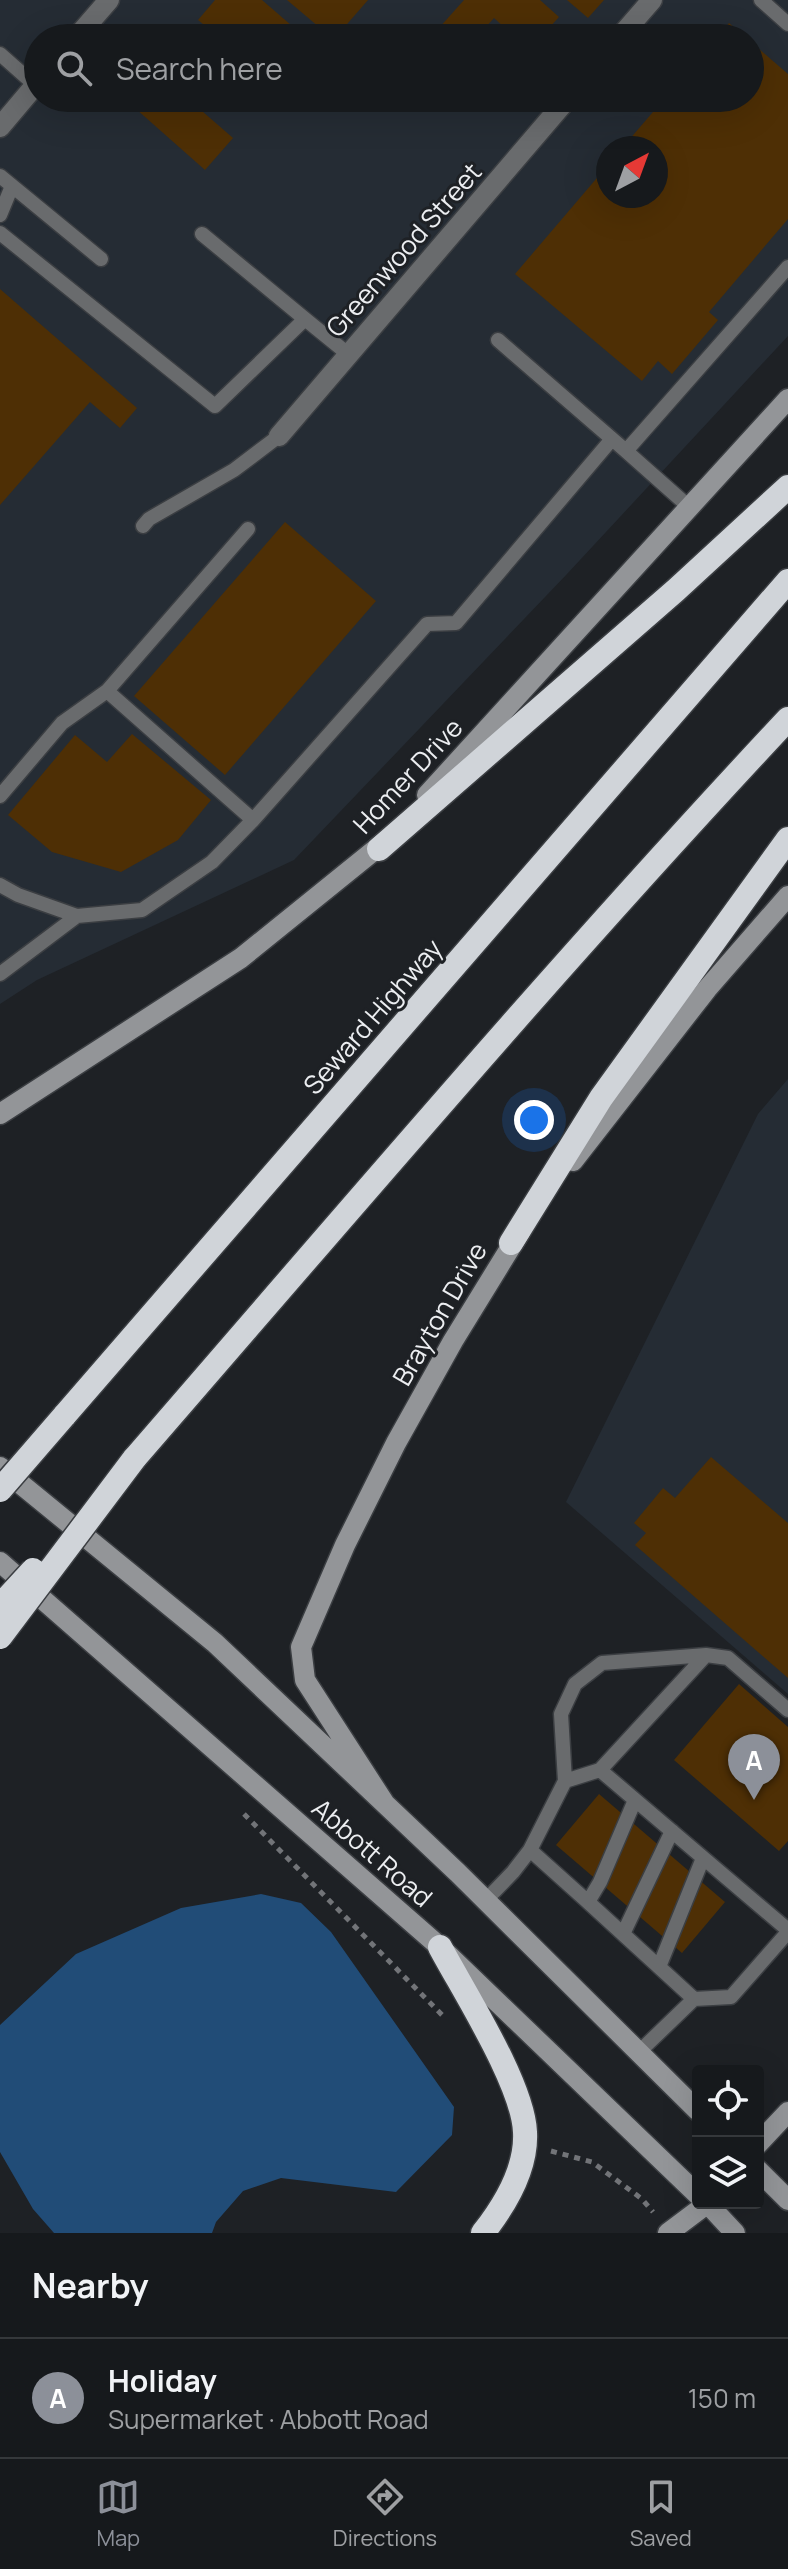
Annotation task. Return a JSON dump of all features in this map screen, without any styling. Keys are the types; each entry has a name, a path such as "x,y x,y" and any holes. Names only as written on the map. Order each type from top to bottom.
{"highway":[{"path":"379,849 676,590 788,487"},
{"name":"Seward Highway","path":"0,1490 788,581"},
{"path":"0,1606 134,1459 679,835 788,719"},
{"path":"511,1243 601,1098 788,839"},
{"path":"0,1637 134,1459"},
{"path":"440,1947 517,2096 525,2132 516,2180 483,2233"}],"main road":[{"name":"Homer Drive","path":"0,1114 241,958 379,849 788,399"},
{"name":"Brayton Drive","path":"385,1804 305,1680 301,1647 345,1545 396,1443 511,1243 652,1056 788,896"},
{"name":"Abbott Road","path":"0,1467 215,1643 385,1804 692,2105"},
{"name":"Abbott Road","path":"0,1562 440,1947 692,2189"},
{"path":"764,2138 788,2112"},
{"path":"764,2176 788,2200"},
{"path":"668,2233 699,2209"},
{"path":"713,2209 735,2233"}],"street":[{"path":"88,24 109,0"},
{"path":"631,24 652,0"},
{"path":"0,127 24,98"},
{"name":"Greenwood Street","path":"279,436 556,112"}],"lane":[{"path":"761,0 788,24"},
{"path":"0,54 24,74"},
{"path":"0,215 6,181 101,259"},
{"path":"0,233 215,406 305,319"},
{"path":"202,234 348,354"},
{"path":"626,451 788,267"},
{"path":"498,340 688,506"},
{"path":"143,526 149,519 234,470 279,436"},
{"path":"0,885 18,895 77,916 142,910 212,862 427,624 456,623 612,439"},
{"path":"0,796 62,723 107,691 248,529"},
{"path":"107,691 253,820"},
{"path":"0,974 77,916"},
{"path":"485,1901 530,1850 565,1781 561,1714 575,1684 602,1663 706,1655 728,1658 788,1710"},
{"path":"565,1781 600,1770 706,1655"},
{"path":"600,1770 788,1931 731,1997 694,1999 639,2052"},
{"path":"588,1902 600,1882 635,1800"},
{"path":"623,1934 672,1831"},
{"path":"530,1850 694,1999"},
{"path":"659,1967 703,1858"}],"path":[{"path":"235,1805 450,2024"},
{"path":"547,2150 592,2162 642,2199"}],"shaded area":[{"path":"0,0 788,0 788,336 567,574 294,860 37,980 0,1004"},
{"path":"788,1079 788,1694 566,1502 758,1114"},
{"path":"261,1894 301,1903 331,1932 454,2107 452,2135 396,2192 281,2178 243,2191 216,2222 212,2233 54,2233 33,2209 0,2152 0,2025 76,1954 181,1908"}],"building":[{"path":"215,0 262,0 290,24 203,24 198,20"},
{"path":"287,0 368,0 347,24 315,24"},
{"path":"464,0 540,0 559,17 553,24 501,24 494,18 489,24 443,24"},
{"path":"567,0 604,0 588,18"},
{"path":"764,53 788,74 788,219 709,312 718,320 672,374 658,361 642,381 515,274 596,179 596,208 668,208 668,136 632,136 653,112 764,112"},
{"path":"139,112 203,112 233,138 205,170"},
{"path":"0,289 137,408 120,428 90,402 0,505"},
{"path":"285,522 376,601 225,775 134,696"},
{"path":"132,734 211,800 178,840 121,872 52,852 8,815 75,735 107,762"},
{"path":"711,1457 788,1523 788,1678 635,1545 646,1533 634,1523 663,1488 675,1498"},
{"path":"739,1684 788,1727 788,1841 779,1851 674,1760"},
{"path":"599,1794 725,1902 682,1953 556,1845"}],"place":[{"name":"Holiday","path":"754,1800"}]}
